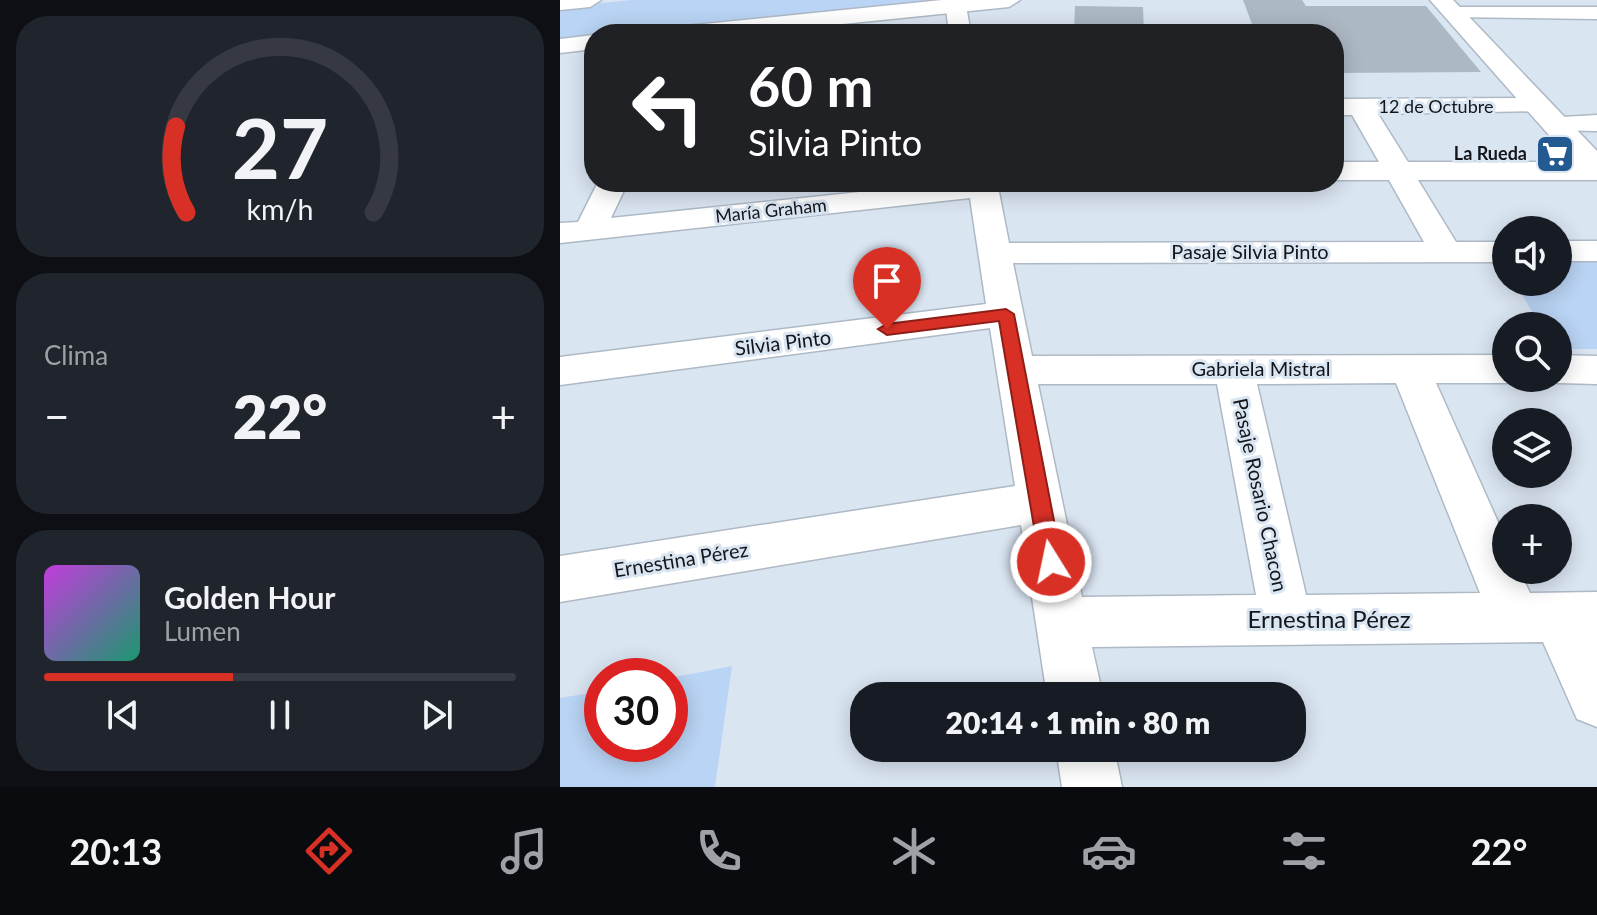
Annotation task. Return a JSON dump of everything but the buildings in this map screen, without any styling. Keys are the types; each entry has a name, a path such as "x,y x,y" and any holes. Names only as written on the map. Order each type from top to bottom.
{"street":[{"path":"560,3 590,0"},
{"path":"835,24 956,3 1009,0"},
{"path":"956,3 959,24"},
{"path":"1458,7 1592,17"},
{"path":"1458,7 1546,115 1597,170"},
{"path":"1458,7 1592,128"},
{"path":"560,46 584,43"},
{"path":"1348,107 1398,171 1446,252"},
{"name":"12 de Octubre","path":"1348,107 1546,115"},
{"path":"1546,115 1592,128"},
{"path":"1344,171 1597,170"},
{"path":"575,232 605,192"},
{"name":"María Graham","path":"575,232 791,196 860,192"},
{"path":"983,192 1072,682"},
{"path":"1572,251 1597,251"},
{"name":"Pasaje Silvia Pinto","path":"994,253 1492,252"},
{"name":"Silvia Pinto","path":"560,371 1006,314"},
{"name":"Pasaje Rosario Chacon","path":"1234,369 1286,620"},
{"path":"1410,369 1557,618 1597,699"},
{"name":"Gabriela Mistral","path":"1016,370 1492,369"},
{"name":"Ernestina Pérez","path":"560,579 1040,502"},
{"name":"Ernestina Pérez","path":"1061,622 1557,618"},
{"path":"1088,762 1092,787"}],"shaded area":[{"path":"632,0 941,0 932,5 742,24 584,24 584,40 560,42 560,7"},
{"path":"1572,260 1597,260 1597,349 1572,349 1572,312 1532,312 1523,296 1572,296"},
{"path":"732,666 715,787 560,787 560,698 584,694 584,762 688,762 688,675"}],"place":[{"name":"La Rueda","path":"1555,154"}],"route":[{"path":"887,329 1006,314 1051,562"}]}
